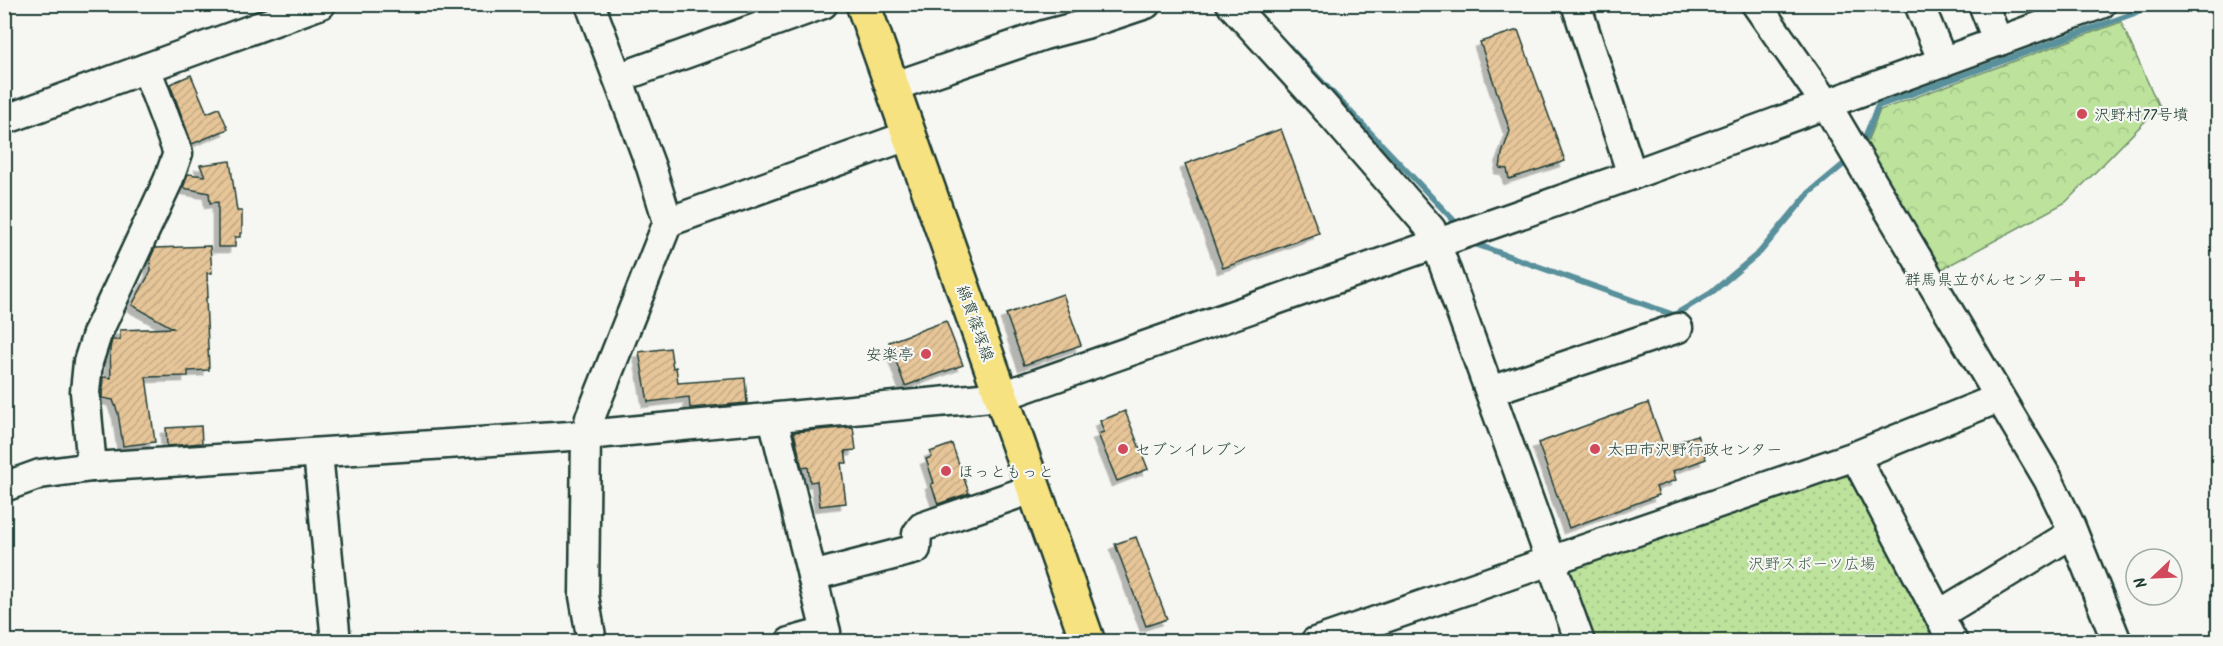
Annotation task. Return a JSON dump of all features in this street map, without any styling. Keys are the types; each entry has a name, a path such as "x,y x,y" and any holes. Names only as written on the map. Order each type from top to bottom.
{"main road":[{"name":"綿貫篠塚線","path":"863,4 1088,642"}],"street":[{"path":"4,120 321,4"},
{"path":"591,4 668,222 590,418 586,435 584,596 592,642"},
{"path":"618,78 823,4"},
{"path":"892,87 1044,35 1146,4"},
{"path":"1231,4 1431,229 1438,243 1580,642"},
{"path":"1576,4 1632,175"},
{"path":"1756,4 1826,104 2048,479 2073,533 2117,642"},
{"path":"1919,4 1943,62"},
{"path":"1983,4 1998,42"},
{"path":"4,486 40,474 92,467 586,435 1002,396 1632,175 2101,4"},
{"path":"92,467 85,392 88,362 97,334 168,181 178,153 146,68"},
{"path":"668,222 910,135"},
{"path":"1490,391 1678,328"},
{"path":"1315,642 1855,456 1999,398"},
{"path":"773,418 826,632 790,642"},
{"path":"318,453 336,642"},
{"path":"1855,456 1953,642"},
{"path":"812,576 916,549 917,534 922,527 1035,488"},
{"path":"1940,614 2073,533"}],"green space":[{"path":"2121,22 2159,107 2066,202 1933,274 1862,154 1880,110"},
{"name":"沢野スポーツ広場","path":"1842,470 1854,476 1942,641 1584,641 1558,570"}],"building":[{"path":"1518,30 1565,161 1509,179 1507,169 1500,168 1510,131 1480,42"},
{"path":"191,75 207,113 219,108 228,129 192,144 170,84"},
{"path":"1281,129 1319,233 1223,268 1185,164"},
{"path":"230,161 237,211 242,211 242,233 240,237 235,237 235,247 218,247 218,202 210,203 209,193 183,188 188,174 205,176 200,165"},
{"path":"210,246 212,273 207,273 208,297 206,298 209,370 188,371 188,376 146,377 155,442 123,446 118,413 113,400 102,398 103,377 111,378 112,340 120,340 120,330 173,328 132,305 151,271 150,259 155,248"},
{"path":"1063,294 1081,345 1024,365 1006,314"},
{"name":"安楽亭","path":"946,321 963,365 905,386 889,342"},
{"path":"670,348 678,383 745,378 747,403 690,408 689,397 648,402 639,352"},
{"path":"1648,403 1664,447 1697,435 1706,459 1673,471 1676,480 1656,487 1659,495 1569,528 1538,443"},
{"path":"1125,411 1148,469 1117,481 1098,434 1104,432 1100,421"},
{"path":"201,426 202,443 167,446 166,428"},
{"path":"853,427 856,450 845,451 847,463 841,463 846,503 820,506 817,481 810,482 808,467 802,468 794,432"},
{"name":"ほっともっと","path":"952,444 969,493 938,504 926,459 932,457 930,452"},
{"path":"1136,537 1167,619 1146,626 1115,544"}],"waterway":[{"path":"1861,147 1878,106 2132,14 2151,4"},
{"path":"1289,47 1460,227"},
{"path":"1472,241 1674,315 1711,293 1760,252 1809,193 1850,159"}],"place":[{"name":"沢野村77号墳","path":"2082,114"},
{"name":"群馬県立がんセンター","path":"2077,279"},
{"name":"安楽亭","path":"926,354"},
{"name":"セブンイレブン","path":"1123,449"},
{"name":"太田市沢野行政センター","path":"1595,449"},
{"name":"ほっともっと","path":"946,471"}]}
